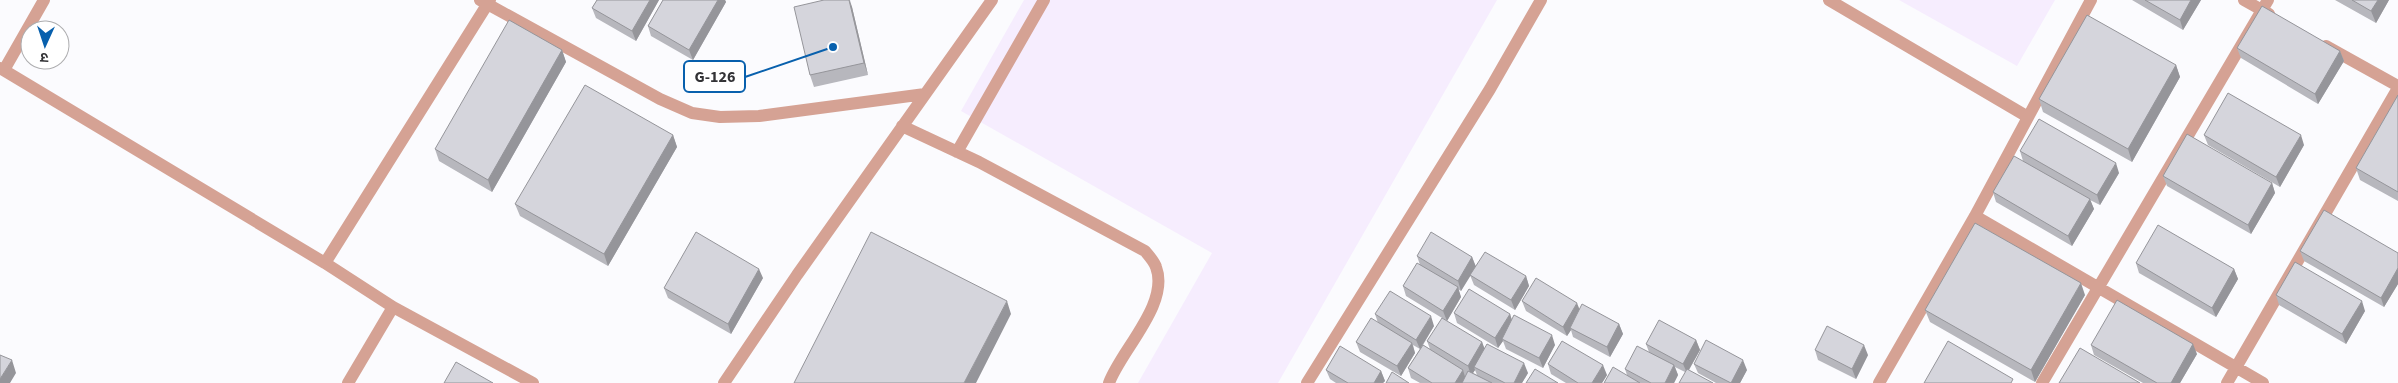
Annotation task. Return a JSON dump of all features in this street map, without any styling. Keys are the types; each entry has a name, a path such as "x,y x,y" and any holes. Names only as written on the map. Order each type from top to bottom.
{"street":[{"path":"44,0 2,69 325,263 393,307 533,383"},
{"path":"724,383 902,126 992,0"},
{"path":"957,152 1044,0"},
{"path":"1307,383 1490,89 1541,0"},
{"path":"1830,0 2028,117"},
{"path":"1880,383 1975,216 2091,0"},
{"path":"2244,0 2265,5 2279,19"},
{"path":"325,263 486,1 660,99 692,113 720,117 759,116 925,94"},
{"path":"2042,383 2100,288 2265,5"},
{"path":"2227,383 2398,87 2313,38"},
{"path":"902,126 957,152 1145,251 1156,267 1158,280 1156,296 1150,312 1109,383"},
{"path":"1975,216 2263,383"},
{"path":"348,383 393,307"}],"shaded area":[{"path":"1024,0 1497,0 1278,383 1138,383 1212,253 961,111"},
{"path":"1899,0 2055,0 2017,66"}],"building":[{"path":"597,0 650,0 632,31 592,8"},
{"path":"663,0 718,0 689,50 648,26"},
{"path":"824,0 849,0 864,63 810,75 794,7"},
{"path":"2145,0 2191,0 2180,20"},
{"path":"2352,0 2378,0 2371,11"},
{"path":"2262,6 2340,51 2315,94 2237,48"},
{"path":"2087,15 2176,65 2128,149 2039,99"},
{"path":"509,20 562,50 488,180 435,149"},
{"path":"585,85 673,135 604,254 515,204"},
{"path":"2228,93 2301,135 2276,177 2204,135"},
{"path":"2398,95 2398,192 2356,168"},
{"path":"2039,119 2116,163 2097,195 2020,151"},
{"path":"2187,134 2272,183 2248,225 2163,176"},
{"path":"2014,156 2090,199 2068,236 1993,192"},
{"path":"2324,210 2398,253 2398,268 2381,298 2300,251"},
{"path":"1975,223 2081,283 2031,370 1925,310"},
{"path":"2158,225 2234,269 2212,308 2136,263"},
{"path":"696,232 759,269 728,324 664,288"},
{"path":"871,232 1007,301 964,383 794,383"},
{"path":"1431,232 1472,257 1458,281 1417,256"},
{"path":"1485,252 1526,276 1511,300 1470,275"},
{"path":"2295,262 2362,301 2342,334 2276,295"},
{"path":"1417,263 1458,287 1443,311 1403,286"},
{"path":"1536,278 1577,303 1563,327 1522,301"},
{"path":"1469,289 1510,314 1495,338 1454,313"},
{"path":"1390,291 1431,316 1416,340 1375,314"},
{"path":"2117,300 2193,344 2171,383 2157,383 2091,345"},
{"path":"1582,304 1619,324 1607,347 1570,328"},
{"path":"1514,315 1552,335 1539,358 1502,339"},
{"path":"1371,318 1412,343 1397,366 1356,342"},
{"path":"1442,318 1482,342 1468,366 1427,341"},
{"path":"1659,320 1696,340 1683,364 1646,344"},
{"path":"1827,326 1864,345 1852,369 1815,350"},
{"path":"1706,340 1743,360 1731,383 1694,364"},
{"path":"1562,341 1603,365 1592,383 1578,383 1548,364"},
{"path":"1948,341 2013,379 2011,383 1924,383"},
{"path":"1487,344 1524,363 1514,383 1505,383 1474,367"},
{"path":"1423,345 1463,370 1455,383 1432,383 1408,368"},
{"path":"1340,346 1381,371 1374,383 1348,383 1326,370"},
{"path":"1637,346 1674,365 1665,383 1651,383 1625,369"},
{"path":"2080,348 2140,383 2059,383"},
{"path":"0,355 12,360 0,379"},
{"path":"456,362 493,383 444,383"},
{"path":"1613,367 1640,383 1604,383"},
{"path":"1535,369 1558,383 1526,383"},
{"path":"1687,369 1713,383 1679,383"},
{"path":"1468,371 1492,383 1462,383"},
{"path":"1392,372 1409,383 1386,383"}],"place":[{"name":"G-126","path":"833,47"}]}
